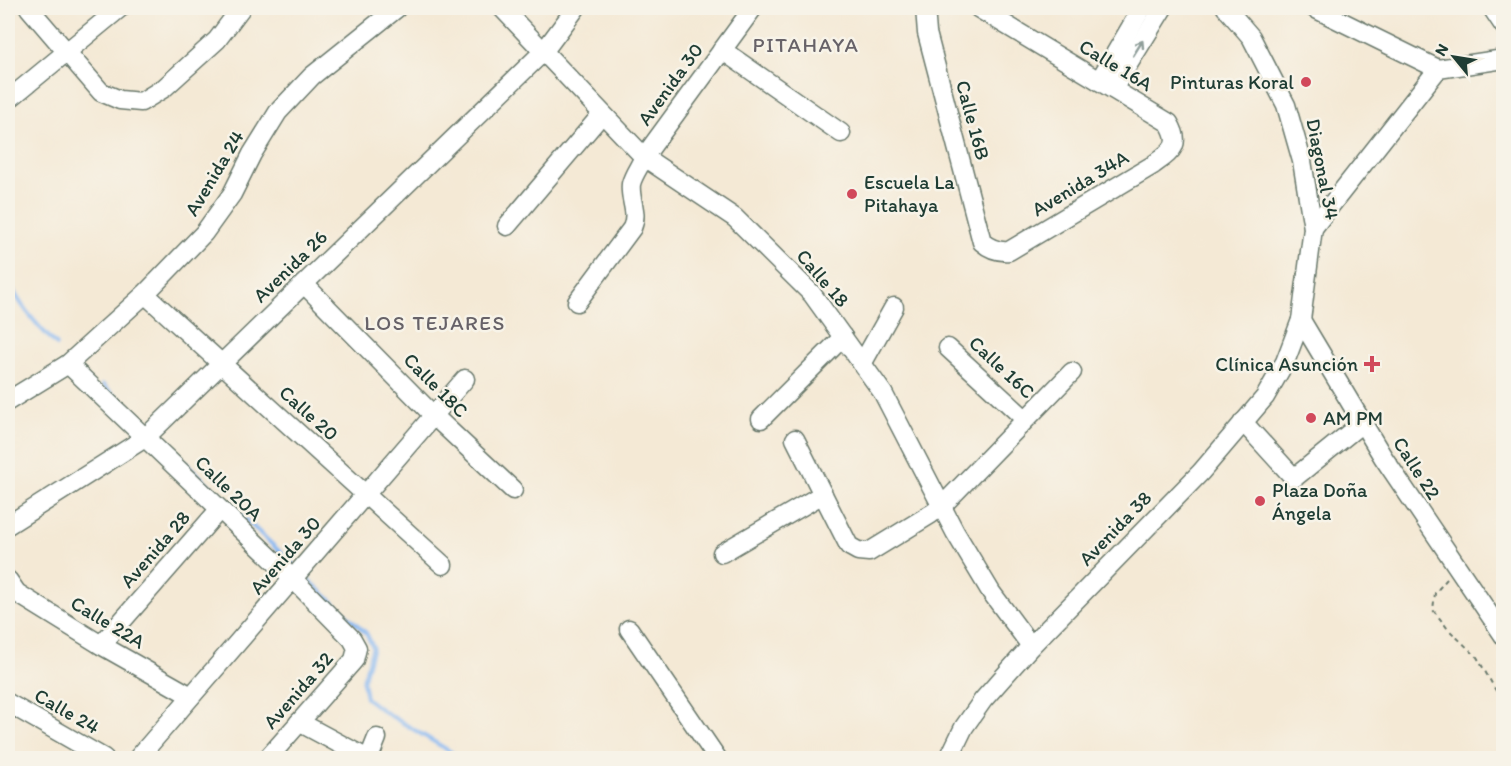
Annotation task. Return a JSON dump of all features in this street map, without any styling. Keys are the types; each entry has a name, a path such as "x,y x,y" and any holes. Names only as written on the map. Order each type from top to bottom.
{"street":[{"path":"29,8 101,92 120,100 141,102 164,88 217,40 241,8"},
{"path":"8,100 120,8"},
{"name":"Avenida 24","path":"8,401 68,364 145,294 204,233 232,194 252,154 278,112 312,76 397,8"},
{"name":"Calle 18","path":"502,8 644,157 735,218 812,294 883,393 941,507 991,592 1030,646"},
{"name":"Avenida 26","path":"8,525 145,438 544,51 576,8"},
{"name":"Avenida 30","path":"577,302 636,220 631,192 632,183 644,157 753,8"},
{"name":"Calle 16B","path":"925,8 927,33 982,242"},
{"name":"Calle 16A","path":"978,8 1169,123"},
{"path":"1106,85 1142,8"},
{"path":"1106,85 1163,8"},
{"name":"Diagonal 34","path":"1226,8 1251,37 1287,105 1302,161 1313,228 1301,320"},
{"path":"1314,8 1346,14 1438,69"},
{"path":"1492,8 1503,26"},
{"path":"722,50 842,133"},
{"path":"1313,228 1438,69 1502,54"},
{"path":"507,226 602,114"},
{"name":"Avenida 34A","path":"982,242 995,251 1009,251 1153,165 1174,147 1176,140 1169,123"},
{"name":"Calle 18C","path":"304,284 434,416 513,490"},
{"name":"Calle 20","path":"145,294 443,565"},
{"path":"862,364 894,307"},
{"name":"Avenida 38","path":"949,759 964,727 976,709 1030,646 1201,472 1265,397 1285,362 1301,320"},
{"name":"Calle 22","path":"1301,320 1383,458 1503,636"},
{"path":"761,419 843,337"},
{"name":"Calle 16C","path":"948,348 1025,419"},
{"name":"Calle 20A","path":"68,364 294,580 352,639 357,648"},
{"path":"795,439 849,546 858,551 869,552 941,507 1072,372"},
{"name":"Avenida 30","path":"138,759 465,379"},
{"path":"1243,422 1294,478 1362,423"},
{"path":"722,552 823,494"},
{"name":"Avenida 28","path":"101,645 219,510"},
{"name":"Calle 22A","path":"8,580 17,593 101,645 191,696"},
{"path":"629,629 717,759"},
{"name":"Avenida 32","path":"268,759 354,660 357,648"},
{"name":"Calle 24","path":"8,703 104,759"},
{"path":"299,722 368,759 377,738"}],"path":[{"path":"1459,570 1443,581 1435,593 1433,610 1448,629 1477,657 1503,705"}],"waterway":[{"path":"8,280 29,315 57,345"},
{"path":"103,385 144,424"},
{"path":"162,441 294,565"},
{"path":"309,580 366,633 373,647 363,681 366,698 457,758"}],"place":[{"name":"Pinturas Koral","path":"1306,82"},
{"name":"Escuela La Pitahaya","path":"852,194"},
{"name":"Clínica Asunción","path":"1372,364"},
{"name":"AM PM","path":"1311,418"},
{"name":"Plaza Doña Ángela","path":"1260,501"}],"district":[{"name":"PITAHAYA","path":"806,44"},
{"name":"LOS TEJARES","path":"435,322"}]}
